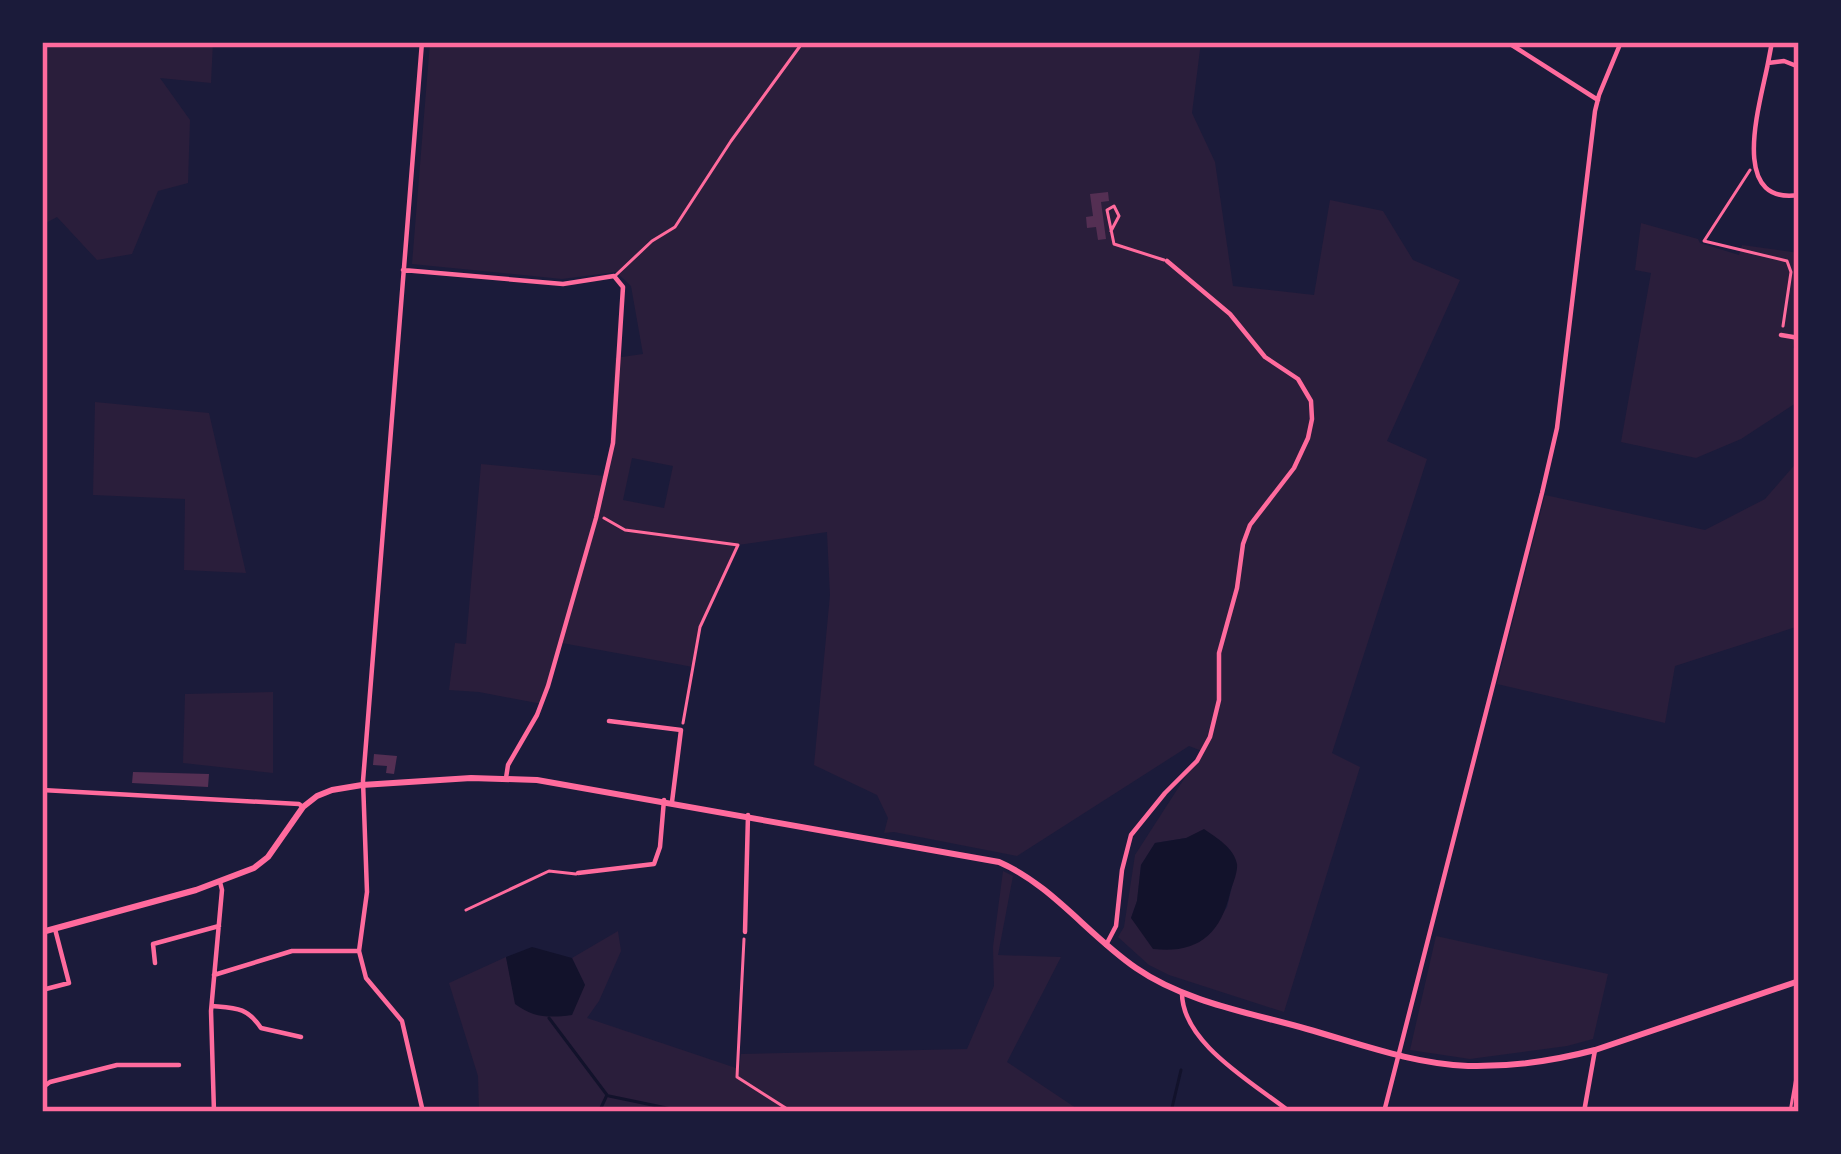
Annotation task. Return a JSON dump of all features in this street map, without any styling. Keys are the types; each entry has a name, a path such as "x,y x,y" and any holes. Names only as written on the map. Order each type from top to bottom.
{"main road":[{"path":"42,932 138,908 254,868 268,857 303,807 332,790 506,778 668,801 999,862 1036,882 1137,969 1182,992 1398,1055 1448,1064 1497,1066 1568,1057 1799,981"}],"street":[{"path":"422,42 362,785 367,892 359,951 366,978 403,1021 423,1112"},
{"path":"1507,42 1598,100"},
{"path":"1384,1112 1557,428 1598,100 1622,42"},
{"path":"1772,42 1754,164 1766,188 1799,195"},
{"path":"1768,63 1784,61 1799,67"},
{"path":"1106,945 1116,926 1131,835 1197,761 1210,737 1220,700 1220,653 1244,544 1250,526 1294,468 1312,418 1311,401 1298,379 1265,357 1230,314 1167,261"},
{"path":"403,270 563,284 614,276 623,287 613,443 596,518 548,686 506,778"},
{"path":"1781,335 1799,338"},
{"path":"578,873 654,864 660,847 681,730 609,721"},
{"path":"42,790 299,803 303,807"},
{"path":"745,932 748,815"},
{"path":"214,1112 212,1006 220,882"},
{"path":"155,963 153,944 219,926"},
{"path":"42,990 69,983 55,929"},
{"path":"214,975 292,951 359,951"},
{"path":"1182,992 1189,1025 1202,1041 1290,1112"},
{"path":"212,1006 241,1010 252,1014 261,1028 301,1037"},
{"path":"1583,1112 1595,1050"},
{"path":"42,1088 117,1065 178,1065"}],"lane":[{"path":"614,276 675,227 730,141 803,42"},
{"path":"1111,231 1114,244 1167,261"},
{"path":"466,910 549,871 578,873"}],"path":[{"path":"1754,164 1704,241 1787,260 1791,272 1781,335"},
{"path":"596,518 626,530 738,545 700,627 681,730"},
{"path":"745,932 737,1077 792,1112"},
{"path":"1790,1112 1799,1060"}],"shaded area":[{"path":"42,42 213,42 211,83 160,78 190,120 188,183 158,191 132,254 97,260 57,217 42,225"},
{"path":"430,42 1201,42 1192,113 1215,162 1233,286 1314,295 1330,200 1383,211 1413,260 1460,280 1387,441 1427,459 1332,753 1360,767 1284,1012 1169,975 1149,965 1118,937 1124,927 1135,855 1202,751 1189,746 1017,856 884,833 888,818 877,795 814,765 830,595 827,532 738,545 701,626 693,667 562,643 542,704 449,690 455,643 466,644 481,464 605,476 615,358 643,354 631,286 616,272 562,279 412,264","holes":["632,458 673,466 664,508 623,500","1186,838 1237,866 1227,907 1218,920 1131,918 1141,865 1155,843"]},
{"path":"1641,223 1739,255 1742,245 1799,253 1793,348 1799,350 1799,401 1741,439 1696,458 1621,442 1651,273 1635,270"},
{"path":"95,402 209,413 246,573 184,570 185,499 93,495"},
{"path":"1799,460 1799,626 1675,666 1665,723 1497,684 1545,495 1705,530 1765,499"},
{"path":"273,692 273,773 183,763 185,694"},
{"path":"1204,829 1229,848 1237,864 1226,908 1213,931 1194,945 1153,949 1131,918 1141,865 1155,843 1186,838"},
{"path":"1003,871 1013,876 998,955 1061,957 1007,1062 1082,1112 479,1112 478,1076 449,983 506,957 516,1004 585,985 572,958 618,931 621,951 587,1018 739,1069 741,1054 967,1049 994,986 993,947"},
{"path":"1436,936 1608,974 1593,1039 1470,1059 1410,1050"},
{"path":"532,947 572,958 585,985 572,1015 542,1016 515,1004 506,957"}],"building":[{"path":"1108,192 1109,201 1101,202 1106,239 1098,240 1096,227 1087,228 1086,217 1093,216 1090,194"},
{"path":"374,754 397,756 394,774 386,773 387,766 373,765"},
{"path":"133,772 209,774 208,787 132,783"}],"waterway":[{"path":"549,1018 607,1095 599,1112"},
{"path":"1171,1112 1181,1070"},
{"path":"609,1096 686,1112"}]}
